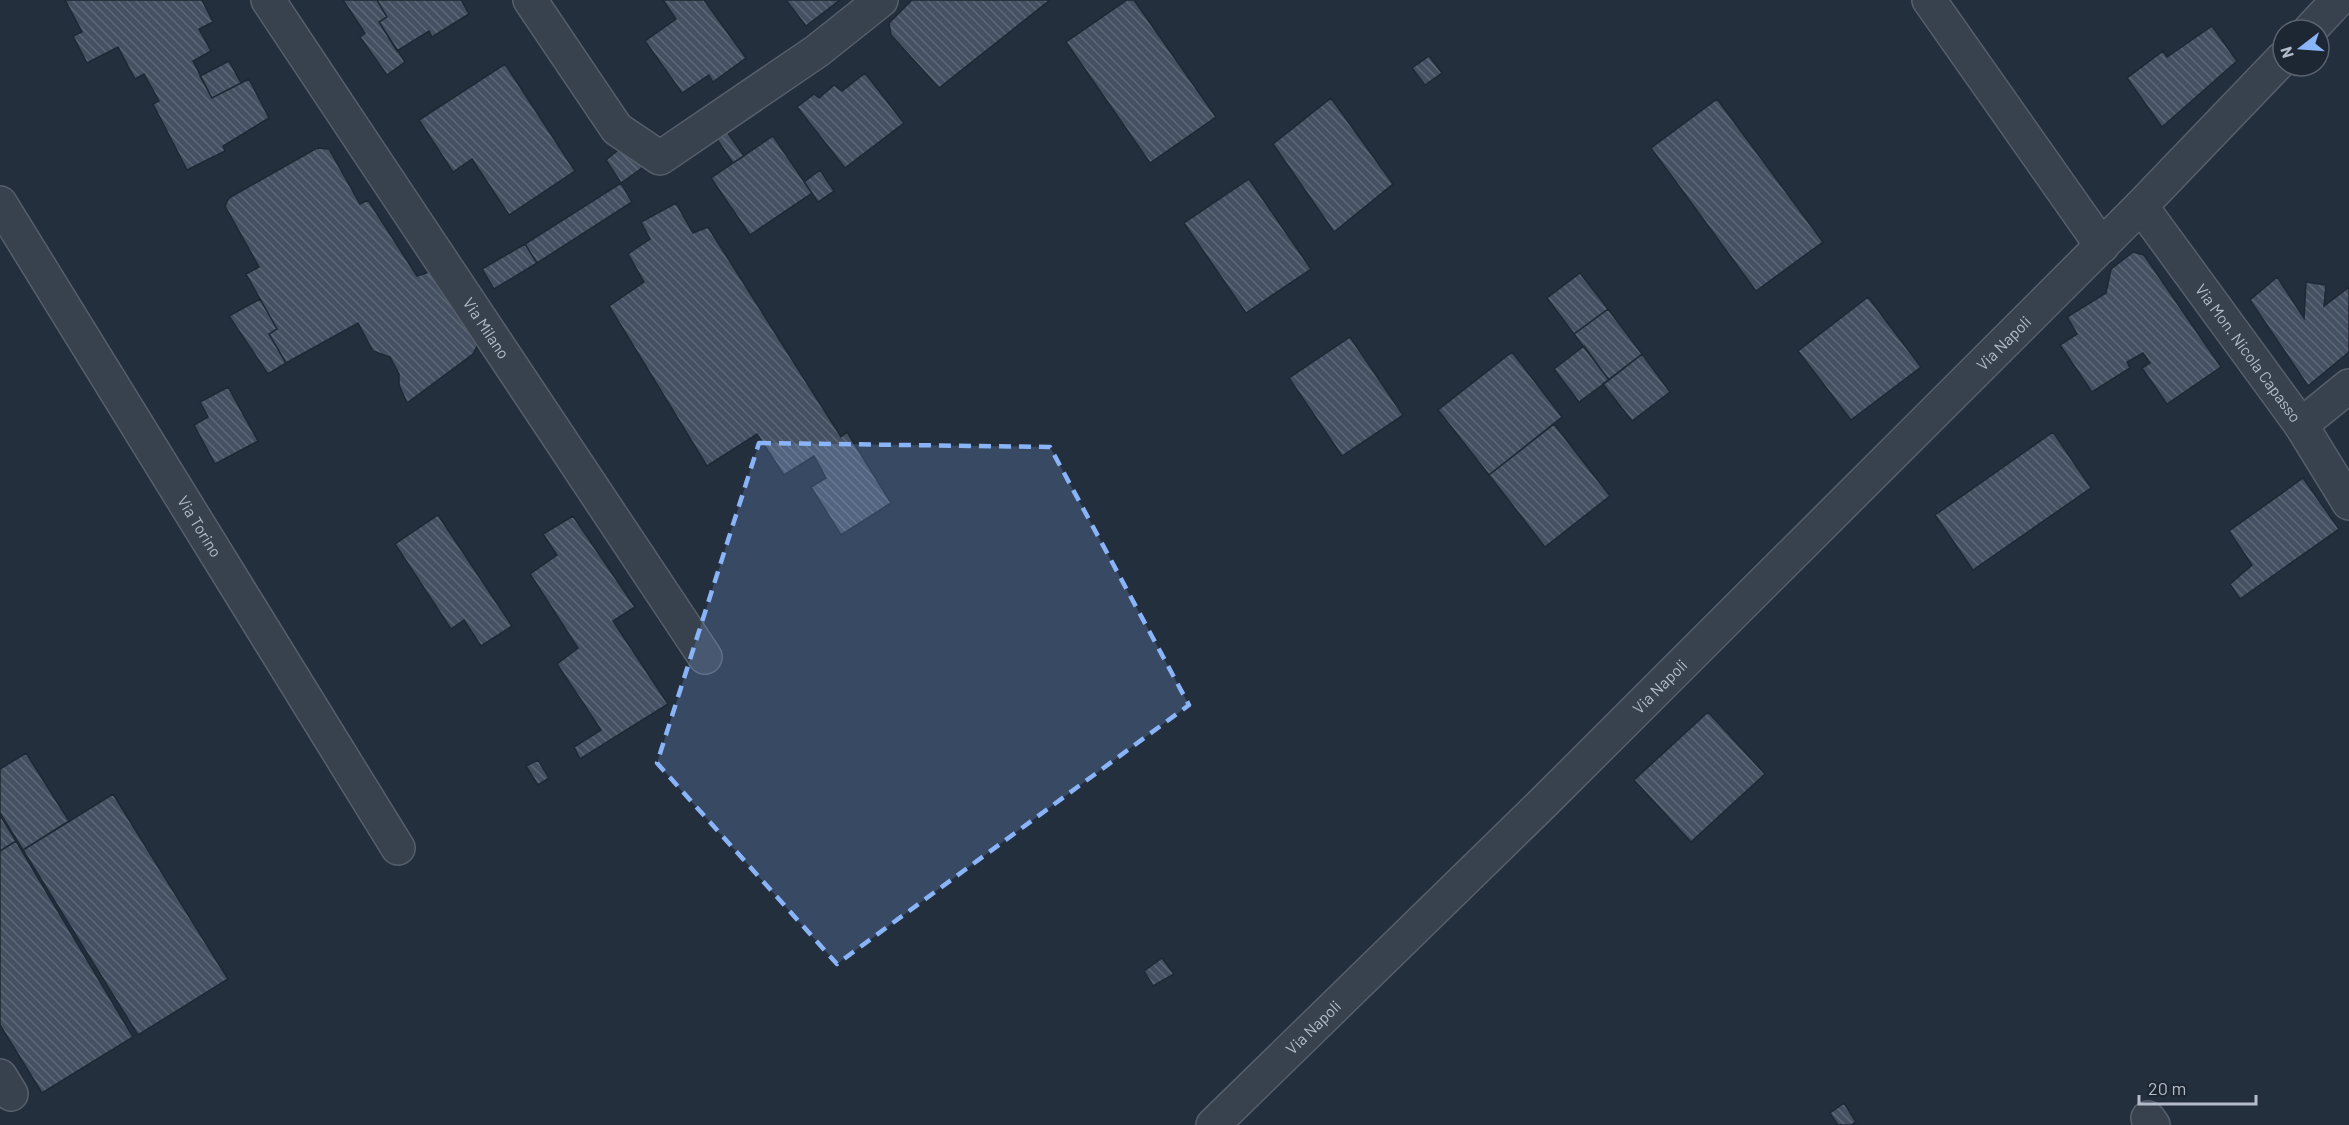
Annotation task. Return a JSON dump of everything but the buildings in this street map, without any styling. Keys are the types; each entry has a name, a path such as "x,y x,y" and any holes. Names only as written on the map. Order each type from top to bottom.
{"street":[{"name":"Via Milano","path":"268,0 705,657"},
{"path":"530,0 617,129 660,158 817,51 881,0"},
{"path":"1929,0 2102,246"},
{"path":"2321,18 2338,0"},
{"name":"Via Napoli","path":"1213,1125 1551,795 2102,246 2271,71"},
{"name":"Via Torino","path":"0,203 398,848"},
{"name":"Via Mon. Nicola Capasso","path":"2141,206 2301,425 2349,503"},
{"path":"2301,425 2349,386"}],"highlighted area":[{"path":"759,443 1050,447 1189,705 837,964 657,763"}]}
